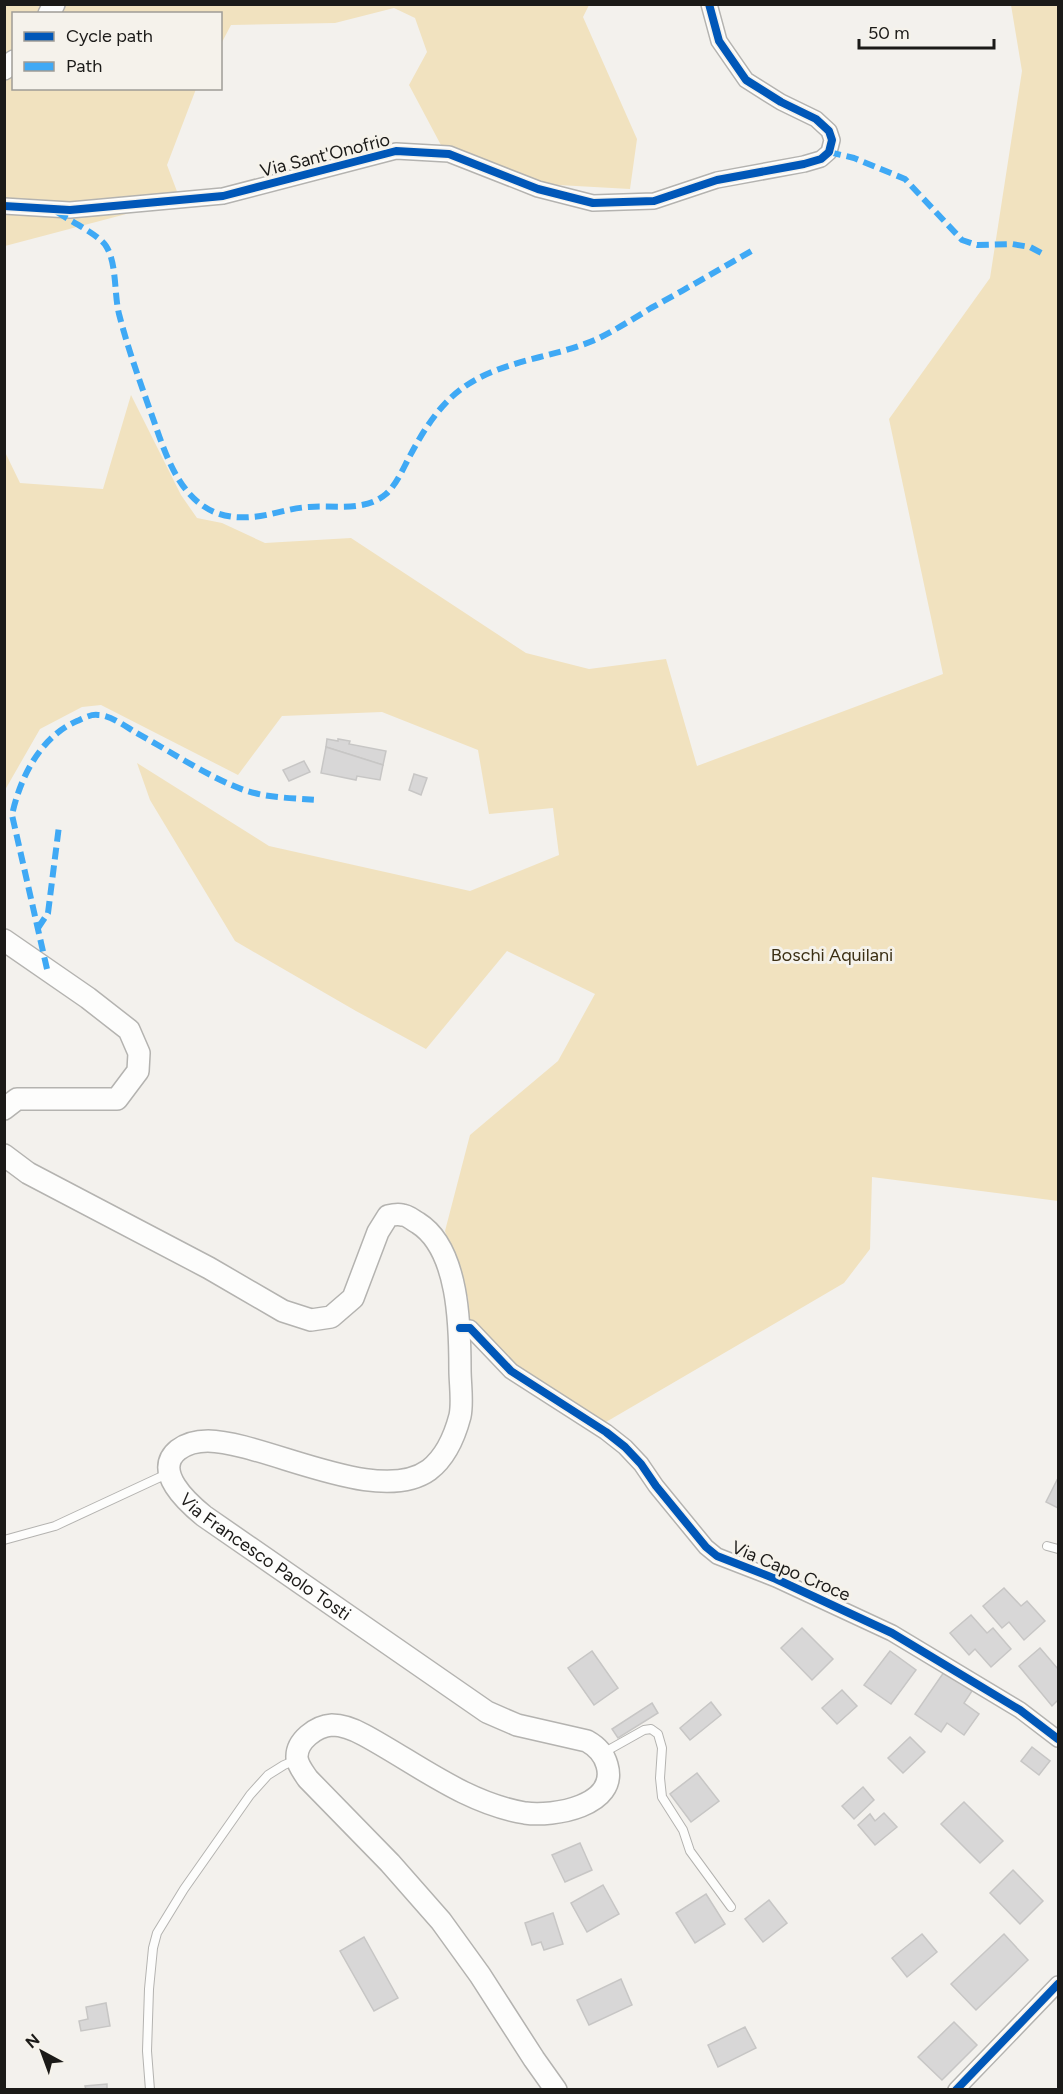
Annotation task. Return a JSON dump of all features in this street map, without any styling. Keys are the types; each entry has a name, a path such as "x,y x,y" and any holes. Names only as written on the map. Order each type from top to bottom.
{"main road":[{"path":"4,940 88,998 129,1030 139,1053 138,1071 117,1100 17,1099 4,1109"},
{"name":"Via Francesco Paolo Tosti","path":"4,1155 28,1173 209,1268 283,1311 310,1320 331,1317 353,1298 378,1232 388,1216 404,1214 427,1228 448,1264 460,1328 461,1413 454,1437 443,1456 429,1470 410,1479 395,1482 371,1480 303,1465 230,1444 208,1441 195,1442 179,1450 170,1460 170,1472 179,1492 204,1516 471,1701 497,1717 517,1725 586,1741 602,1754"},
{"path":"556,2090 480,1975 441,1921 390,1863 303,1773 298,1760 298,1752 302,1743 314,1732 331,1725 345,1727 372,1738 478,1799 512,1810 538,1814 569,1810 597,1796 604,1788 608,1778 608,1768 602,1754"}],"street":[{"name":"Via Sant'Onofrio","path":"4,206 70,210 223,196 396,151 449,154 538,189 593,203 654,201 717,180 820,159 829,152 832,140 829,131 816,120 746,80 719,41 709,4"},
{"name":"Via Capo Croce","path":"460,1328 470,1328 511,1371 606,1432 625,1447 706,1547 717,1556 787,1584 892,1633 1020,1710 1059,1739"},
{"path":"956,2090 1059,1984"}],"lane":[{"path":"4,1540 55,1526 170,1472"},
{"path":"1047,1546 1059,1549"},
{"path":"602,1754 644,1730 651,1729 658,1734 662,1748 660,1779 662,1797 683,1830 690,1851 731,1907"},
{"path":"150,2090 147,2051 148,2009 151,1964 157,1933 184,1889 254,1789 279,1768 298,1760"}],"green space":[{"path":"5,5 589,5 583,17 637,139 630,189 540,184 442,147 409,85 427,52 415,18 394,8 335,23 231,25 222,42 222,12 12,12 12,90 196,90 167,165 181,202 5,246"},
{"name":"Boschi Aquilani","path":"1011,5 1058,5 1058,1201 872,1177 870,1249 844,1283 606,1422 586,1420 526,1379 470,1328 468,1298 445,1231 470,1135 558,1061 595,994 507,951 426,1049 235,941 150,800 137,763 269,846 470,891 559,855 553,808 489,814 478,750 382,712 282,716 238,775 101,705 82,707 40,729 5,790 5,452 20,483 103,489 131,395 181,495 197,518 222,523 265,543 351,538 526,653 589,669 666,659 697,766 943,674 889,419 990,278 1022,71"}],"building":[{"path":"327,739 350,741 349,744 386,751 383,765 326,747"},
{"path":"326,747 383,765 380,780 357,776 356,780 321,773"},
{"path":"304,761 310,772 289,781 283,770"},
{"path":"414,774 427,778 421,795 409,790"},
{"path":"1058,1481 1058,1508 1046,1502"},
{"path":"1004,1588 1021,1606 1027,1601 1045,1621 1024,1640 1009,1622 1002,1628 983,1606"},
{"path":"971,1615 987,1633 993,1628 1011,1649 991,1667 975,1649 969,1655 950,1633"},
{"path":"802,1628 833,1659 812,1680 781,1648"},
{"path":"1040,1648 1058,1669 1058,1700 1052,1706 1019,1666"},
{"path":"592,1651 618,1688 594,1705 568,1668"},
{"path":"890,1651 916,1670 891,1704 864,1685"},
{"path":"944,1672 972,1691 964,1703 979,1714 964,1735 947,1723 941,1732 915,1714"},
{"path":"842,1690 857,1706 837,1724 822,1708"},
{"path":"711,1702 721,1715 690,1740 680,1728"},
{"path":"652,1703 658,1713 618,1738 612,1729"},
{"path":"910,1737 925,1752 903,1773 888,1758"},
{"path":"1032,1747 1050,1761 1039,1775 1021,1761"},
{"path":"697,1773 719,1801 691,1822 670,1794"},
{"path":"863,1787 874,1800 854,1819 842,1806"},
{"path":"964,1802 1003,1841 980,1863 941,1824"},
{"path":"884,1813 897,1827 875,1845 858,1825 870,1814 875,1821"},
{"path":"580,1843 592,1870 565,1882 552,1855"},
{"path":"1013,1870 1043,1901 1020,1924 990,1893"},
{"path":"603,1885 619,1914 587,1932 571,1903"},
{"path":"706,1894 725,1924 695,1943 676,1913"},
{"path":"769,1900 787,1923 763,1942 745,1919"},
{"path":"553,1913 563,1944 544,1950 541,1942 532,1945 525,1923"},
{"path":"922,1934 937,1952 907,1977 892,1958"},
{"path":"1004,1934 1028,1960 976,2010 951,1984"},
{"path":"364,1937 398,1998 374,2011 340,1951"},
{"path":"621,1979 632,2005 589,2025 577,2000"},
{"path":"106,2003 110,2026 81,2031 79,2021 88,2019 86,2007"},
{"path":"954,2022 977,2045 942,2080 918,2057"},
{"path":"745,2027 756,2048 718,2067 708,2045"},
{"path":"107,2084 107,2090 86,2090 85,2086"}],"marked path":[{"path":"829,152 854,158 905,179 962,240 977,245 1012,244 1030,247 1045,255"},
{"path":"57,212 97,237 110,253 117,306 127,343 169,462 187,492 199,503 214,512 231,516 251,517 309,507 359,505 378,500 394,485 434,416 464,387 511,365 595,340 755,249"},
{"path":"47,969 12,815 26,773 42,748 64,728 90,716 107,717 231,785 262,795 316,800"},
{"path":"38,928 48,913 59,826"}],"cycle path":[{"path":"4,206 70,210 223,196 396,151 449,154 538,189 593,203 654,201 717,180 821,159 829,152 832,140 829,131 816,119 781,102 746,80 719,41 709,4"},
{"path":"460,1328 470,1328 511,1371 606,1432 625,1447 706,1547 717,1556 776,1579 892,1633 1020,1710 1058,1739"},
{"path":"956,2090 1058,1984"}]}
